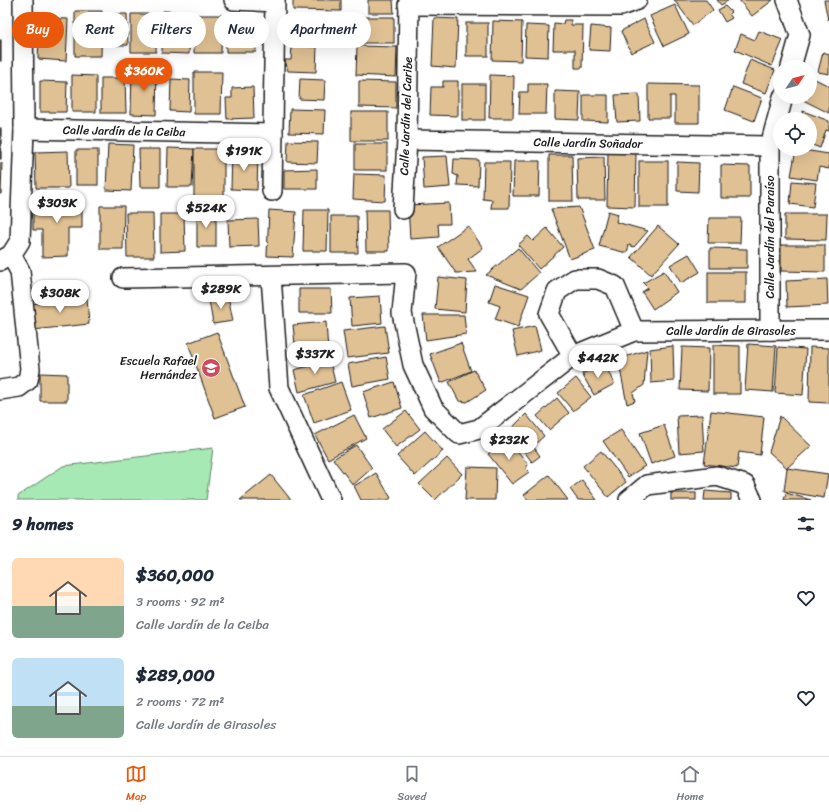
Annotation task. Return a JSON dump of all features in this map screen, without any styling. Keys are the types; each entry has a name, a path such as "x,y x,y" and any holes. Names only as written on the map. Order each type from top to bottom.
{"street":[{"path":"0,390 19,387 28,380 30,369 20,271 6,258 20,240 24,129 23,0"},
{"path":"234,0 275,1 272,190"},
{"path":"409,2 621,6 637,0"},
{"path":"787,0 800,35 793,60"},
{"name":"Calle Jardín del Caribe","path":"403,209 407,140 409,2"},
{"name":"Calle Jardín del Paraíso","path":"770,330 770,146 781,104"},
{"name":"Calle Jardín de la Ceiba","path":"24,129 273,134"},
{"name":"Calle Jardín Soñador","path":"407,140 770,146"},
{"name":"Calle Jardín de Girasoles","path":"123,278 406,273 402,313 413,365 433,408 459,434 480,429 573,356 634,331 829,330"},
{"path":"271,276 279,388 331,500"},
{"path":"573,356 550,314 557,291 575,278 598,280 615,286 634,331"},
{"path":"629,500 647,485 717,476 745,485 752,500"}],"green space":[{"path":"213,448 206,500 18,500 18,496 63,466"}],"building":[{"path":"293,0 341,0 341,11 293,10"},
{"path":"368,0 393,0 394,13 368,12"},
{"path":"674,0 706,0 713,10 693,25"},
{"path":"717,0 729,0 721,5"},
{"path":"739,0 773,0 752,16"},
{"path":"824,0 829,0 829,20 828,20"},
{"path":"675,5 689,34 664,46 650,16"},
{"path":"725,6 731,12 729,14 732,18 725,22 718,10"},
{"path":"75,11 102,11 102,12"},
{"path":"163,11 190,12 163,12"},
{"path":"131,14 137,14 137,48 156,48 156,52 131,52"},
{"path":"206,15 214,15 214,48 221,48 221,53 194,53 194,48 206,48"},
{"path":"371,17 394,17 394,43 371,43"},
{"path":"434,18 458,19 456,68 432,66"},
{"path":"64,19 68,19 66,61 38,59 39,48 64,48"},
{"path":"644,19 655,42 631,53 621,31"},
{"path":"564,20 571,20 571,25 583,25 582,68 575,68 575,50 553,50 554,23 563,24"},
{"path":"493,21 522,22 521,61 492,60"},
{"path":"466,23 488,23 488,56 466,56"},
{"path":"526,25 549,26 548,57 525,56"},
{"path":"591,26 611,28 610,51 589,50"},
{"path":"759,31 783,40 775,60 773,60 772,66 735,50 741,34 755,40"},
{"path":"1,40 1,61 0,61"},
{"path":"371,46 397,47 396,77 356,75 357,48 371,48"},
{"path":"75,48 101,48 101,56 75,56"},
{"path":"162,48 189,48 189,54 162,53"},
{"path":"226,48 256,48 256,52 226,52"},
{"path":"292,48 317,48 316,72 288,71 285,60 291,60"},
{"path":"823,52 829,54 829,74 818,72"},
{"path":"750,60 773,69 773,75 766,93 741,84"},
{"path":"132,68 157,69 156,115 131,114"},
{"path":"194,72 222,72 221,114 194,114"},
{"path":"72,75 96,76 96,112 72,112"},
{"path":"490,75 514,76 513,118 489,118"},
{"path":"101,78 125,78 126,113 101,113"},
{"path":"171,79 190,80 189,112 170,111"},
{"path":"300,79 325,80 324,100 299,99"},
{"path":"817,80 829,86 829,113 811,104 817,104"},
{"path":"40,81 67,82 66,112 40,112"},
{"path":"359,81 396,82 396,108 359,107"},
{"path":"443,81 458,81 458,116 430,115 431,87 443,87"},
{"path":"462,84 485,84 485,120 462,120"},
{"path":"528,84 547,84 546,114 519,114 520,92 528,92"},
{"path":"648,84 699,85 699,123 675,123 675,96 670,96 670,118 648,118"},
{"path":"253,87 254,118 227,119 226,98 232,98 232,88"},
{"path":"733,87 762,98 754,121 725,110"},
{"path":"555,91 580,92 579,120 555,119"},
{"path":"639,94 640,121 617,122 615,95"},
{"path":"583,95 608,95 608,122 583,121"},
{"path":"290,109 325,110 324,134 289,133"},
{"path":"351,112 388,112 388,141 351,141"},
{"path":"817,116 829,121 829,131 826,130 820,148 817,147"},
{"path":"1,128 1,159 0,159"},
{"path":"288,141 318,142 317,163 287,162"},
{"path":"108,144 133,145 131,191 106,190"},
{"path":"355,144 387,144 387,170 355,170"},
{"path":"168,148 194,149 192,187 167,187"},
{"path":"139,149 160,149 160,187 140,187"},
{"path":"194,149 224,149 224,200 194,200"},
{"path":"76,150 98,150 98,185 76,185"},
{"path":"68,151 69,188 36,188 35,152"},
{"path":"608,152 636,153 635,207 607,206"},
{"path":"817,152 829,154 829,169 819,167 817,180 791,176 795,156 817,156"},
{"path":"232,153 258,154 257,190 231,189"},
{"path":"549,155 572,155 573,201 549,201"},
{"path":"447,156 450,187 424,189 422,157"},
{"path":"604,157 605,200 578,200 577,158"},
{"path":"454,159 479,160 478,186 457,185 458,176 453,174"},
{"path":"514,161 540,161 539,196 513,196"},
{"path":"639,161 668,161 668,207 639,207"},
{"path":"484,162 510,162 509,208 491,208 492,200 483,199"},
{"path":"677,162 699,163 698,192 677,191"},
{"path":"0,163 2,163 1,194 0,194"},
{"path":"721,165 750,166 750,198 721,198"},
{"path":"317,169 317,189 284,189 284,170"},
{"path":"354,174 386,175 385,201 353,199"},
{"path":"792,181 816,183 813,207 790,204"},
{"path":"82,199 82,228 68,228 68,256 42,257 42,230 33,230 33,200"},
{"path":"449,203 450,224 438,224 439,237 410,239 408,205"},
{"path":"100,206 124,206 123,249 100,249"},
{"path":"579,207 595,250 570,259 551,209"},
{"path":"269,210 296,212 293,257 267,256"},
{"path":"304,210 328,210 327,251 303,251"},
{"path":"365,210 388,210 389,251 366,251"},
{"path":"197,211 216,212 216,247 197,247"},
{"path":"608,211 618,214 616,222 648,231 634,247 629,245 627,253 599,246"},
{"path":"126,213 153,213 154,257 127,257"},
{"path":"160,214 184,214 185,251 160,252"},
{"path":"785,214 827,214 826,240 785,239"},
{"path":"331,216 357,216 358,253 331,253"},
{"path":"709,218 741,218 740,243 708,243"},
{"path":"258,219 259,246 229,247 228,220"},
{"path":"468,226 483,248 468,259 477,272 456,273 438,247"},
{"path":"658,226 679,244 651,275 631,257"},
{"path":"547,228 563,247 539,269 518,245 528,236 533,241"},
{"path":"781,245 825,245 825,272 781,271"},
{"path":"518,248 539,273 521,289 486,275"},
{"path":"710,248 747,249 747,268 710,268"},
{"path":"689,254 700,272 681,283 670,265"},
{"path":"664,271 677,292 653,309 642,292 648,288 643,283"},
{"path":"708,272 746,272 746,303 708,303"},
{"path":"438,277 467,280 465,312 435,309"},
{"path":"827,279 828,305 787,307 786,281"},
{"path":"495,284 529,295 518,327 495,319 500,306 489,302"},
{"path":"299,289 331,289 332,313 299,313"},
{"path":"228,296 233,321 213,324 209,300"},
{"path":"380,296 382,323 352,326 350,298"},
{"path":"87,298 89,324 33,330 30,304"},
{"path":"423,315 464,315 466,334 426,340"},
{"path":"326,322 328,351 296,354 293,325"},
{"path":"385,326 389,353 347,358 343,331"},
{"path":"535,326 541,350 518,356 512,331"},
{"path":"217,332 245,407 215,418 188,343"},
{"path":"461,343 471,371 441,383 430,354"},
{"path":"748,344 776,346 773,392 745,390"},
{"path":"713,345 740,346 740,394 713,394"},
{"path":"673,346 674,381 651,383 650,349"},
{"path":"682,347 709,348 708,391 680,390"},
{"path":"778,347 806,349 803,395 775,393"},
{"path":"810,347 829,348 829,403 809,402"},
{"path":"647,350 644,385 633,393 635,401 627,404 618,359"},
{"path":"328,354 335,382 299,392 294,370 320,363 318,356"},
{"path":"386,357 390,379 352,386 348,364"},
{"path":"604,362 614,384 594,395 582,374"},
{"path":"474,370 486,390 467,402 459,401 449,382"},
{"path":"40,373 67,374 67,401 40,401"},
{"path":"576,378 591,397 573,411 558,393"},
{"path":"341,382 351,410 314,423 304,395"},
{"path":"394,382 402,408 371,418 363,392"},
{"path":"557,398 569,413 549,430 537,416"},
{"path":"406,411 420,429 396,447 382,429"},
{"path":"711,411 764,417 760,455 739,452 737,468 704,464"},
{"path":"526,414 544,436 533,446 540,456 532,462 509,431"},
{"path":"354,415 366,438 328,459 315,435"},
{"path":"702,415 704,451 679,453 677,416"},
{"path":"780,416 811,446 787,468 769,452"},
{"path":"664,425 675,456 651,464 640,433"},
{"path":"621,430 645,466 628,477 603,441"},
{"path":"425,431 443,451 415,476 397,456"},
{"path":"507,438 528,464 526,469 529,472 512,484 488,454"},
{"path":"356,445 372,468 353,485 333,459"},
{"path":"601,451 626,482 608,497 583,466"},
{"path":"447,458 462,474 435,500 419,484"},
{"path":"467,467 496,468 495,500 465,500"},
{"path":"787,468 828,474 824,498 784,491"},
{"path":"376,473 391,498 388,500 361,500 354,486"},
{"path":"271,475 291,500 240,500"},
{"path":"549,475 568,500 528,500 524,495"},
{"path":"582,480 597,500 578,500 570,489"},
{"path":"705,491 731,493 731,500 704,500"},
{"path":"671,493 696,493 696,500 671,500"},
{"path":"786,493 811,500 784,500"}],"place":[{"name":"Escuela Rafael Hernández","path":"211,368"}]}
